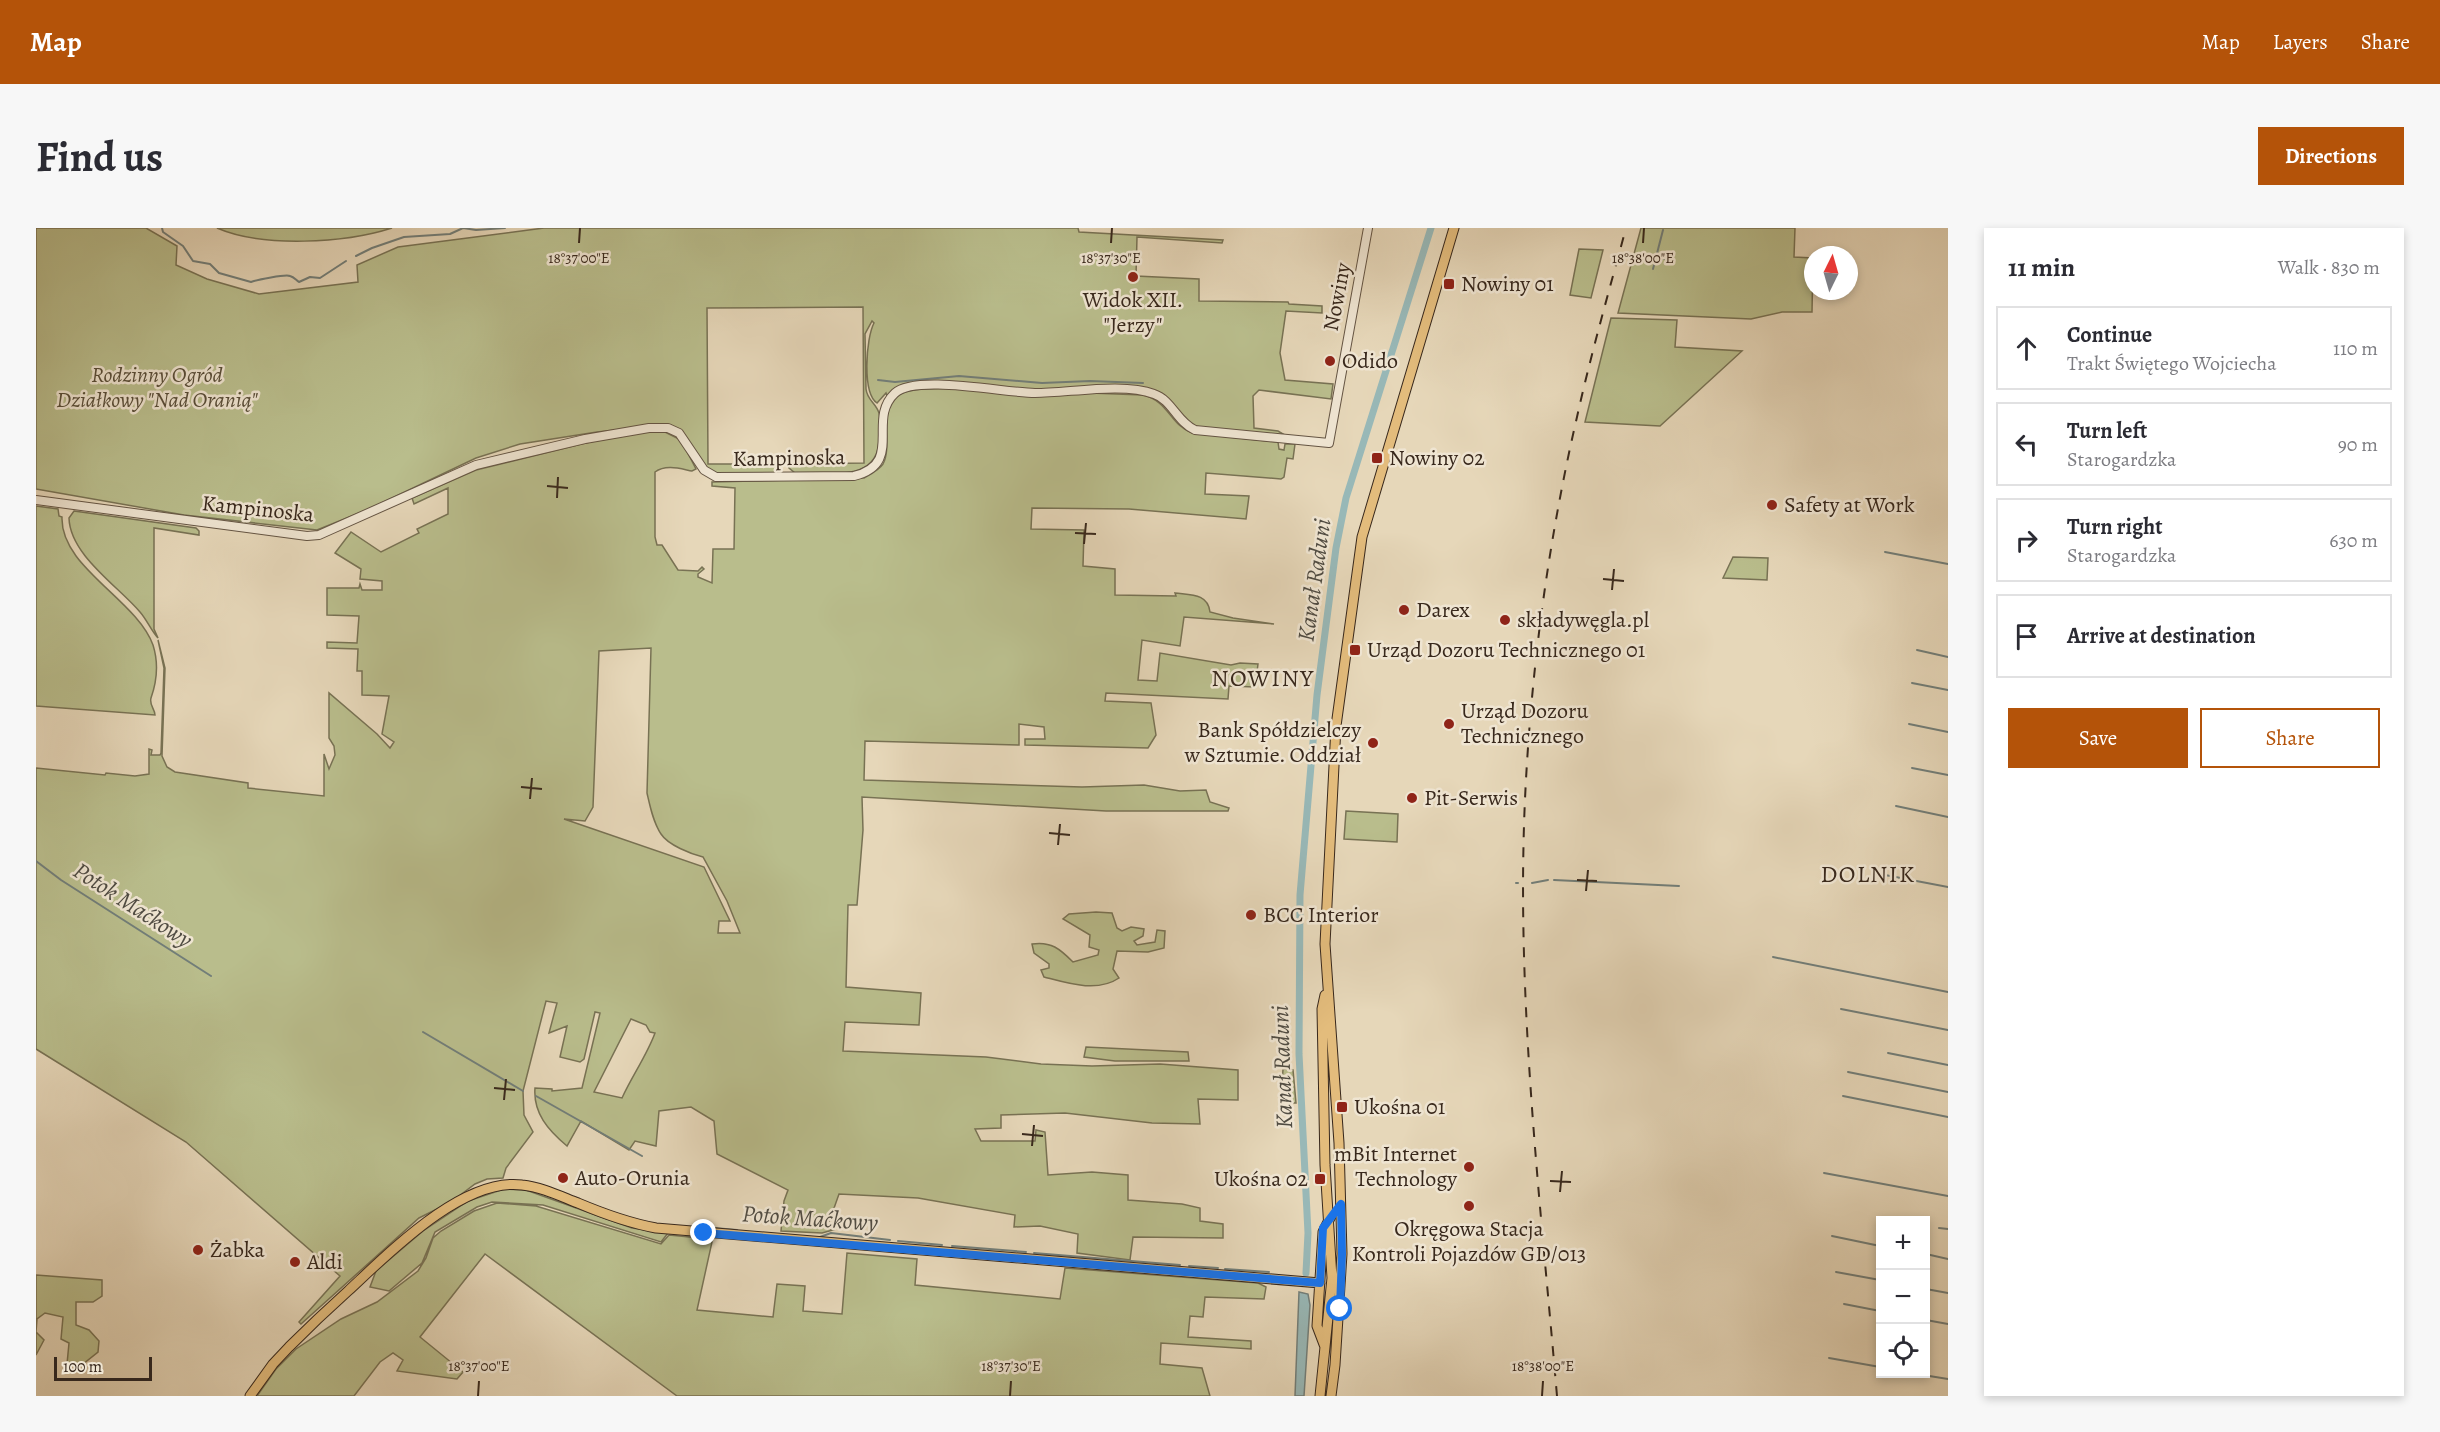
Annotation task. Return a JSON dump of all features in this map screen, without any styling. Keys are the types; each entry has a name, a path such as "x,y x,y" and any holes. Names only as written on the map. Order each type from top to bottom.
{"main road":[{"path":"1320,1396 1332,1278 1325,1165 1323,1009 1326,988 1325,944 1335,735 1362,537 1454,228"},
{"path":"1326,988 1331,1009 1342,1254 1331,1396"},
{"path":"250,1396 266,1372 289,1347 399,1244 426,1222 462,1200 498,1185 516,1184 536,1187 633,1224 656,1228 1320,1283"},
{"path":"1335,1365 1318,1330 1323,1232 1329,1219 1341,1204"}],"street":[{"name":"Nowiny","path":"1329,443 1368,228"},
{"name":"Kampinoska","path":"36,500 307,536 319,535 477,465 594,437 655,427 668,428 679,433 704,470 716,477 854,476 870,470 880,459 883,447 883,420 891,397 906,388 936,386 962,385 1033,393 1102,389 1149,392 1165,400 1184,423 1195,429 1329,443"}],"green space":[{"name":"Rodzinny Ogród Działkowy \"Nad Oranią\"","path":"36,228 146,228 177,246 176,265 207,279 259,294 358,282 357,265 398,247 544,228 1078,228 1079,232 1223,240 1222,243 1137,237 1136,276 1199,279 1199,301 1288,302 1289,304 1322,306 1322,313 1286,311 1280,353 1285,380 1333,384 1331,399 1259,390 1253,396 1254,428 1278,431 1288,437 1222,431 1190,424 1162,395 1148,389 1032,390 934,382 898,388 887,396 886,393 877,403 872,397 867,377 867,352 874,323 872,321 865,334 866,389 880,415 877,451 871,462 862,469 837,474 795,473 787,464 864,463 863,307 707,308 708,464 735,464 735,455 744,455 745,464 783,464 777,473 733,475 711,472 700,462 683,434 668,424 520,444 476,458 369,509 317,530 184,515 36,489"},
{"path":"217,228 392,228 328,240 280,241 257,239"},
{"path":"1641,228 1795,228 1794,257 1804,258 1804,300 1812,300 1812,312 1782,312 1751,319 1618,313"},
{"path":"1579,249 1603,250 1591,298 1570,295"},
{"path":"1611,318 1677,320 1675,347 1742,351 1660,426 1585,422"},
{"path":"953,388 1143,395 1159,402 1179,425 1192,433 1278,442 1279,449 1284,450 1285,444 1295,444 1293,459 1287,458 1284,477 1281,479 1206,473 1205,494 1249,496 1246,519 1129,509 1032,508 1031,529 1084,530 1083,566 1115,569 1115,595 1176,596 1175,593 1192,595 1206,601 1210,612 1274,624 1184,617 1180,646 1142,640 1138,680 1157,681 1160,653 1231,665 1258,664 1255,687 1229,686 1228,699 1106,693 1105,701 1151,703 1156,735 1148,748 1025,745 1025,739 1045,739 1044,727 1019,724 1019,745 865,741 864,780 1082,787 1144,785 1180,791 1206,790 1210,802 1229,808 1228,811 1106,811 862,797 863,830 857,905 848,905 846,987 921,993 919,1025 845,1022 843,1051 986,1057 1041,1064 1092,1066 1160,1064 1238,1070 1238,1100 1198,1099 1200,1124 1152,1123 1065,1113 1001,1115 1001,1128 975,1129 981,1141 1035,1141 1036,1130 1045,1132 1048,1175 1092,1172 1128,1175 1128,1200 1182,1204 1200,1208 1200,1221 1223,1224 1223,1238 1133,1237 1130,1260 1077,1253 1078,1234 1040,1226 1014,1227 1015,1215 918,1198 839,1194 827,1228 833,1230 822,1233 781,1231 784,1201 788,1190 717,1154 714,1121 691,1107 659,1111 656,1146 635,1141 629,1150 581,1121 567,1146 554,1134 539,1113 535,1088 552,1089 552,1091 582,1088 600,1013 595,1012 584,1059 580,1062 560,1057 567,1026 549,1033 557,1003 546,1001 523,1091 524,1115 533,1132 506,1168 503,1178 487,1179 475,1184 451,1202 419,1218 301,1324 299,1322 340,1276 186,1142 36,1049 36,768 105,775 106,773 135,776 149,774 149,749 152,750 151,755 161,753 164,668 158,640 165,668 162,756 167,767 175,772 248,783 248,788 324,796 324,754 329,769 335,755 334,746 329,738 329,693 390,748 394,742 382,734 389,696 362,695 362,671 357,671 358,649 327,648 327,642 357,643 359,616 327,615 327,588 359,588 360,584 362,590 382,590 382,581 360,579 361,569 335,553 351,532 381,552 419,533 417,529 448,514 448,488 414,504 412,498 476,470 590,442 663,431 681,440 696,469 692,471 669,468 655,472 657,545 662,545 678,570 698,571 702,567 704,569 698,577 712,583 713,549 734,549 735,488 712,486 712,482 864,478 883,464 886,456 887,417 893,400 913,390","holes":["651,648 647,793 652,814 664,838 692,854 703,857 727,901 740,933 718,933 719,921 730,921 704,867 564,819 585,821 593,807 599,651","631,1019 646,1025 650,1032 655,1033 648,1049 622,1098 594,1092"]},
{"path":"36,506 58,509 65,535 73,552 144,628 153,645 157,666 151,700 155,715 36,706"},
{"path":"74,511 196,528 199,531 199,535 154,528 154,629 158,638 140,612 97,569 77,545 71,532 69,518"},
{"path":"1733,557 1768,558 1767,580 1723,578"},
{"path":"1346,811 1398,814 1397,842 1344,839"},
{"path":"1112,913 1117,928 1122,931 1131,927 1144,929 1143,936 1134,941 1137,945 1155,942 1157,930 1165,931 1164,948 1148,952 1117,951 1113,969 1119,978 1110,983 1092,986 1044,977 1041,970 1049,968 1049,964 1034,953 1032,944 1039,943 1055,947 1073,962 1098,955 1099,950 1089,947 1090,935 1063,919 1069,914"},
{"path":"1086,1047 1188,1052 1189,1061 1115,1061 1084,1057"},
{"path":"1283,1069 1293,1070 1296,1103 1281,1103"},
{"path":"504,1189 526,1190 632,1228 668,1233 661,1242 543,1205 492,1202 477,1207 435,1232 422,1263 389,1291 370,1287 376,1271 423,1231 468,1201"},
{"path":"497,1203 536,1206 661,1244 669,1235 710,1239 712,1242 697,1310 773,1317 777,1284 805,1286 803,1311 842,1314 847,1253 917,1259 915,1285 1060,1299 1065,1268 1258,1283 1266,1287 1264,1299 1205,1297 1203,1317 1190,1316 1188,1337 1251,1341 1251,1349 1161,1343 1160,1364 1202,1368 1210,1396 677,1396 485,1254 420,1337 463,1372 457,1379 397,1371 403,1360 393,1353 380,1362 354,1396 257,1396 276,1369 296,1349 341,1319 377,1302 418,1271 426,1258 433,1238 441,1231 474,1211"},
{"path":"36,1275 102,1280 102,1296 93,1302 76,1302 76,1325 89,1330 99,1341 98,1352 83,1364 67,1364 69,1343 61,1339 63,1317 45,1313 37,1319 36,1332"},
{"path":"36,1332 44,1340 36,1355"}],"water":[{"path":"1299,1292 1308,1294 1310,1305 1304,1396 1295,1396"}],"waterway":[{"path":"162,228 163,232 183,246 193,261 210,264 219,273 251,282 283,276 291,276 299,282 310,277 320,278 346,261"},
{"path":"356,256 404,237 450,234 463,228 476,230 505,228"},
{"name":"Kanał Raduni","path":"1306,1273 1308,1233 1299,1054 1300,895 1317,695 1336,548 1346,498 1431,228"},
{"path":"1653,269 1663,230"},
{"path":"1656,256 1665,259"},
{"path":"878,380 895,382 959,376 1042,383 1090,381 1143,383"},
{"path":"1885,552 1948,564"},
{"path":"1917,650 1948,657"},
{"path":"1912,683 1948,690"},
{"path":"1909,724 1948,732"},
{"path":"1912,768 1948,775"},
{"path":"1896,806 1948,817"},
{"name":"Potok Maćkowy","path":"36,861 61,880 211,976"},
{"path":"1885,875 1948,887"},
{"path":"1532,883 1548,880"},
{"path":"1554,880 1679,886"},
{"path":"1773,957 1948,992"},
{"path":"1841,1009 1948,1030"},
{"name":"Potok Maćkowy","path":"423,1032 523,1091"},
{"path":"1888,1053 1948,1065"},
{"path":"1848,1072 1948,1092"},
{"name":"Potok Maćkowy","path":"536,1096 642,1156"},
{"path":"1843,1096 1948,1117"},
{"path":"1824,1173 1948,1196"},
{"name":"Potok Maćkowy","path":"692,1226 737,1230"},
{"path":"1939,1228 1948,1229"},
{"name":"Potok Maćkowy","path":"820,1237 831,1233 890,1240"},
{"path":"1832,1236 1876,1245"},
{"name":"Potok Maćkowy","path":"898,1241 942,1245"},
{"name":"Potok Maćkowy","path":"952,1246 1026,1252"},
{"name":"Potok Maćkowy","path":"1034,1253 1180,1265"},
{"path":"1930,1255 1948,1259"},
{"name":"Potok Maćkowy","path":"1189,1266 1218,1268"},
{"name":"Potok Maćkowy","path":"1225,1269 1269,1272"},
{"path":"1836,1272 1876,1279"},
{"path":"1930,1290 1948,1293"},
{"path":"1844,1304 1876,1310"},
{"path":"1930,1321 1948,1324"},
{"path":"1829,1358 1876,1366"},
{"path":"1930,1376 1948,1379"}],"railway":[{"path":"1557,1396 1531,1098 1524,948 1525,799 1536,654 1557,511 1582,393 1626,228"}],"place":[{"name":"Widok XII. \"Jerzy\"","path":"1133,277"},
{"name":"Nowiny 01","path":"1449,284"},
{"name":"Odido","path":"1330,361"},
{"name":"Nowiny 02","path":"1377,458"},
{"name":"Safety at Work","path":"1772,505"},
{"name":"Darex","path":"1404,610"},
{"name":"składywęgla.pl","path":"1505,620"},
{"name":"Urząd Dozoru Technicznego 01","path":"1355,650"},
{"name":"Urząd Dozoru Technicznego","path":"1449,724"},
{"name":"Bank Spółdzielczy w Sztumie. Oddział","path":"1373,743"},
{"name":"Pit-Serwis","path":"1412,798"},
{"name":"BCC Interior","path":"1251,915"},
{"name":"Ukośna 01","path":"1342,1107"},
{"name":"mBit Internet Technology","path":"1469,1167"},
{"name":"Auto-Orunia","path":"563,1178"},
{"name":"Ukośna 02","path":"1320,1179"},
{"name":"Okręgowa Stacja Kontroli Pojazdów GD/013","path":"1469,1206"},
{"name":"Żabka","path":"198,1250"},
{"name":"Aldi","path":"295,1262"}],"district":[{"name":"NOWINY","path":"1263,678"},
{"name":"DOLNIK","path":"1868,874"}],"route":[{"path":"704,1233 1320,1283 1323,1228 1341,1204 1340,1309"}]}
